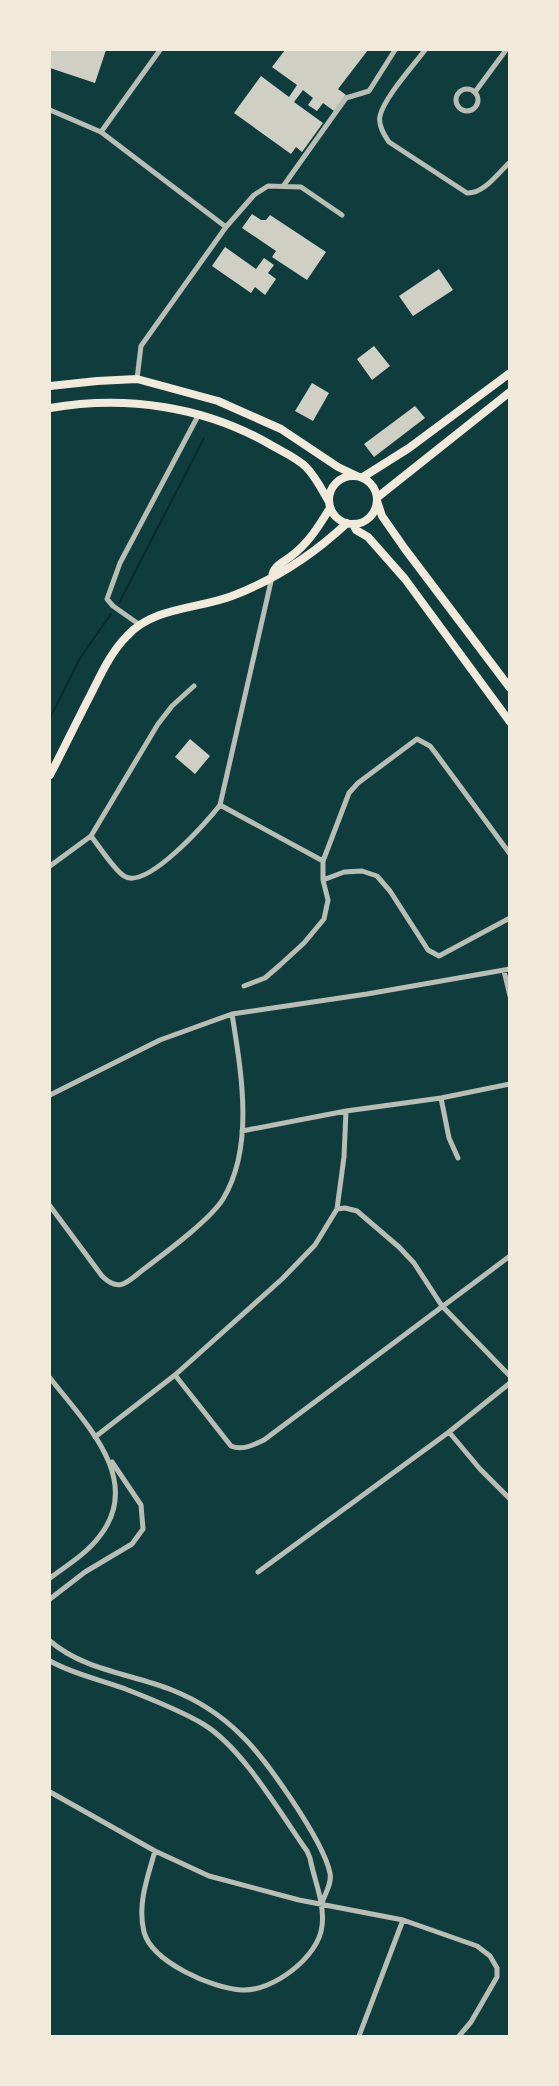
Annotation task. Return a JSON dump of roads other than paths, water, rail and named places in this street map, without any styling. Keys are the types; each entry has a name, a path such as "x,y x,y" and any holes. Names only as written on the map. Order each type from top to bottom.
{"main road":[{"path":"272,577 277,565 306,543 319,527 329,505 332,488 337,482 343,478 360,476 409,447 510,374"},
{"path":"50,386 137,379 218,400 281,429 338,467 371,483 378,498 382,516 510,688"},
{"path":"50,775 105,666 127,635 140,625 175,610 230,597 272,577 324,545 350,524 360,523 372,515 378,498 510,392"},
{"path":"50,408 129,402 160,406 199,414 244,432 292,457 305,466 316,480 338,519 350,524 368,537 405,579 510,722"}],"street":[{"path":"101,132 160,50"},
{"path":"284,185 346,98 369,91 395,50"},
{"path":"425,50 384,105 380,118 383,134 389,142 467,193 474,193 483,188 510,162"},
{"path":"475,92 506,50"},
{"path":"468,89 475,92 478,102 474,109 467,111 460,108 456,98 461,91 468,89"},
{"path":"50,110 101,132 226,227"},
{"path":"137,379 141,346 226,227 254,195 268,186 301,187 342,215"},
{"path":"140,625 113,606 108,599 120,563 199,414"},
{"path":"91,836 124,876 134,878 145,875 163,862 206,823 220,805 272,577"},
{"path":"50,866 91,836 158,724 171,706 194,686"},
{"path":"244,986 265,978 304,942 324,919 328,900 323,880 323,861 349,793 358,783 417,739 430,746 437,754 510,854"},
{"path":"220,805 323,861"},
{"path":"323,880 344,872 362,871 377,876 390,891 428,950 439,956 510,918"},
{"path":"50,1095 160,1040 232,1014 507,970 510,996"},
{"path":"50,1206 85,1255 110,1284 119,1286 128,1282 170,1250 222,1200 233,1174 242,1131 243,1080 232,1014"},
{"path":"242,1131 346,1111 441,1098 510,1084"},
{"path":"441,1098 450,1138 458,1158"},
{"path":"95,1437 175,1375 297,1265 315,1245 337,1209 344,1157 346,1111"},
{"path":"337,1209 357,1211 414,1263 442,1305 510,1377"},
{"path":"175,1375 231,1446 237,1449 254,1445 264,1440 510,1256"},
{"path":"50,1378 95,1437 141,1505 143,1529 132,1544 85,1572 50,1599"},
{"path":"258,1572 449,1432 510,1383"},
{"path":"449,1432 480,1469 510,1499"},
{"path":"50,1578 92,1546 107,1525 112,1513 115,1494 114,1474 108,1456"},
{"path":"50,1641 79,1660 172,1690 192,1699 241,1735 256,1751 313,1834 330,1876 322,1905 322,1928 316,1944 290,1974 271,1983 244,1991 221,1987 194,1976 160,1956 148,1944 141,1911 155,1851"},
{"path":"50,1661 79,1675 132,1692 214,1731 240,1757 307,1851 322,1905"},
{"path":"50,1792 155,1851 209,1876 244,1887 322,1905 403,1920 477,1946 490,1956 496,1968 497,1977 471,2022 459,2037"},
{"path":"359,2037 403,1920"}],"waterway":[{"path":"119,603 204,438"},
{"path":"50,718 80,658 111,614"}]}
